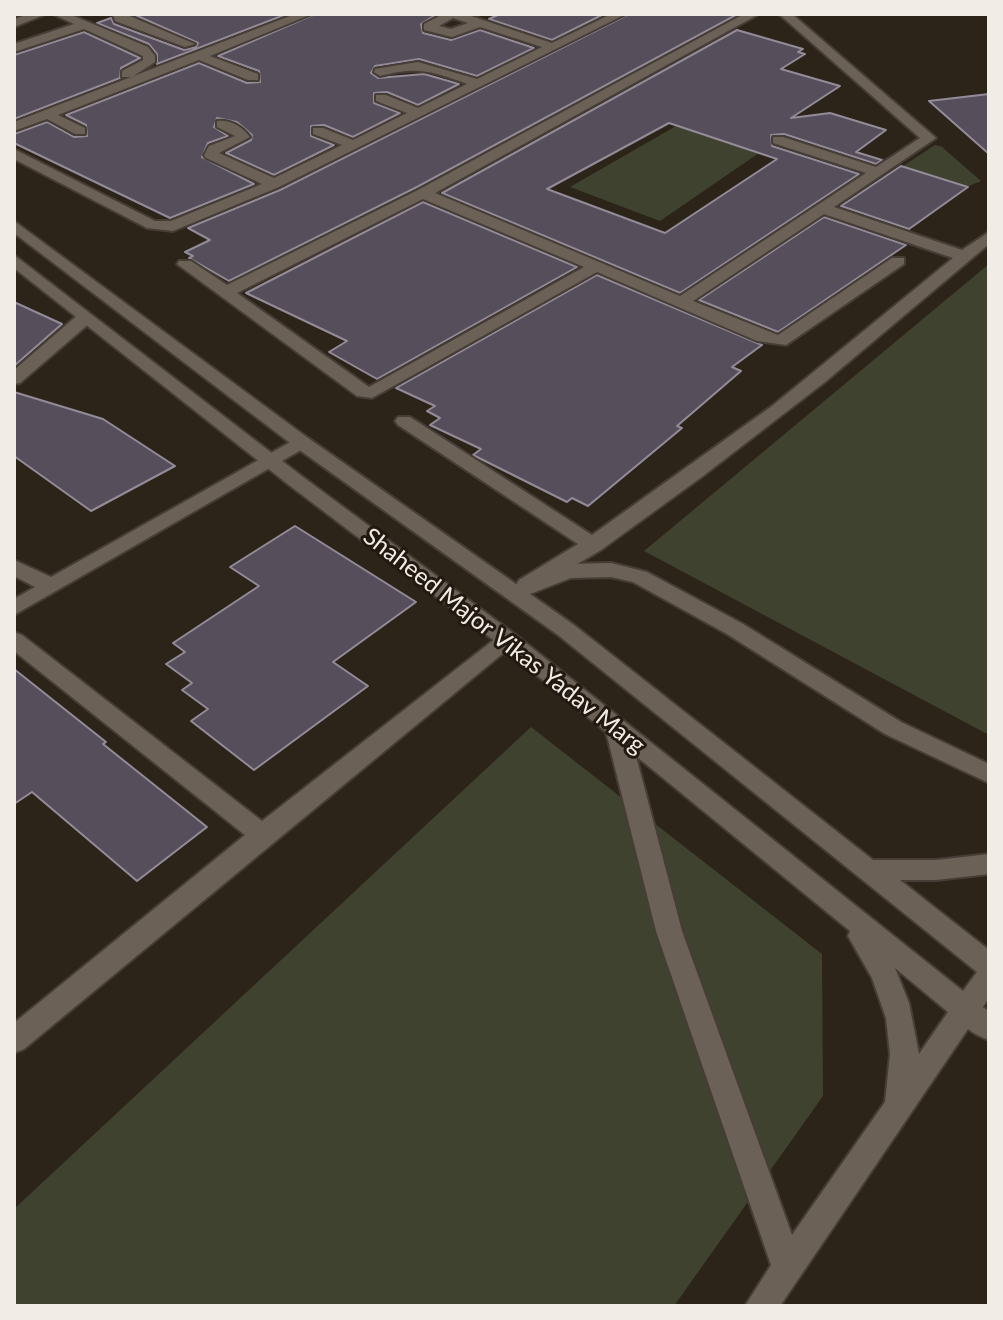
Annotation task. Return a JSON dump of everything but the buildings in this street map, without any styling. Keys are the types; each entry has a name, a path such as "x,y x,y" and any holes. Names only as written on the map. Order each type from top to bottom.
{"street":[{"path":"14,23 40,14"},
{"path":"14,118 149,62 144,50 59,14"},
{"path":"119,14 119,18 189,44"},
{"path":"14,127 306,14"},
{"path":"14,153 79,189 162,227 274,184 620,14"},
{"path":"226,292 423,193 753,14"},
{"path":"681,302 929,138 785,14"},
{"path":"465,17 553,47"},
{"path":"14,48 84,25"},
{"path":"200,56 253,77"},
{"path":"380,72 397,64 417,63 478,84"},
{"path":"381,98 418,113"},
{"path":"49,115 80,131"},
{"path":"222,124 238,131 243,137 214,149 211,155 274,184"},
{"path":"318,131 353,145"},
{"path":"778,140 877,172"},
{"path":"423,193 763,337 780,341 898,261"},
{"path":"827,207 963,256"},
{"name":"Shaheed Major Vikas Yadav Marg","path":"14,226 301,442 515,592 989,966"},
{"path":"515,592 594,545 858,346 989,237"},
{"path":"185,264 363,392 372,393 596,266"},
{"name":"Shaheed Major Vikas Yadav Marg","path":"17,265 508,640 989,1028"},
{"path":"14,379 86,317"},
{"path":"404,421 594,545"},
{"path":"14,608 301,442"},
{"path":"14,567 51,586"},
{"path":"515,592 569,571 611,570 640,577 735,629 893,728 989,774"},
{"path":"14,640 262,835"},
{"path":"14,1040 262,835 508,640"},
{"path":"617,728 669,931 787,1266"},
{"path":"869,870 936,870 989,864"},
{"path":"839,907 878,959 894,996 905,1050 899,1105"},
{"path":"761,1306 989,976"}],"green space":[{"path":"676,126 759,153 660,221 570,187"},
{"path":"935,145 942,147 981,181 969,186 903,166"},
{"path":"989,264 989,735 644,551"},
{"path":"531,727 822,954 823,1096 674,1306 14,1306 14,1209"}]}
